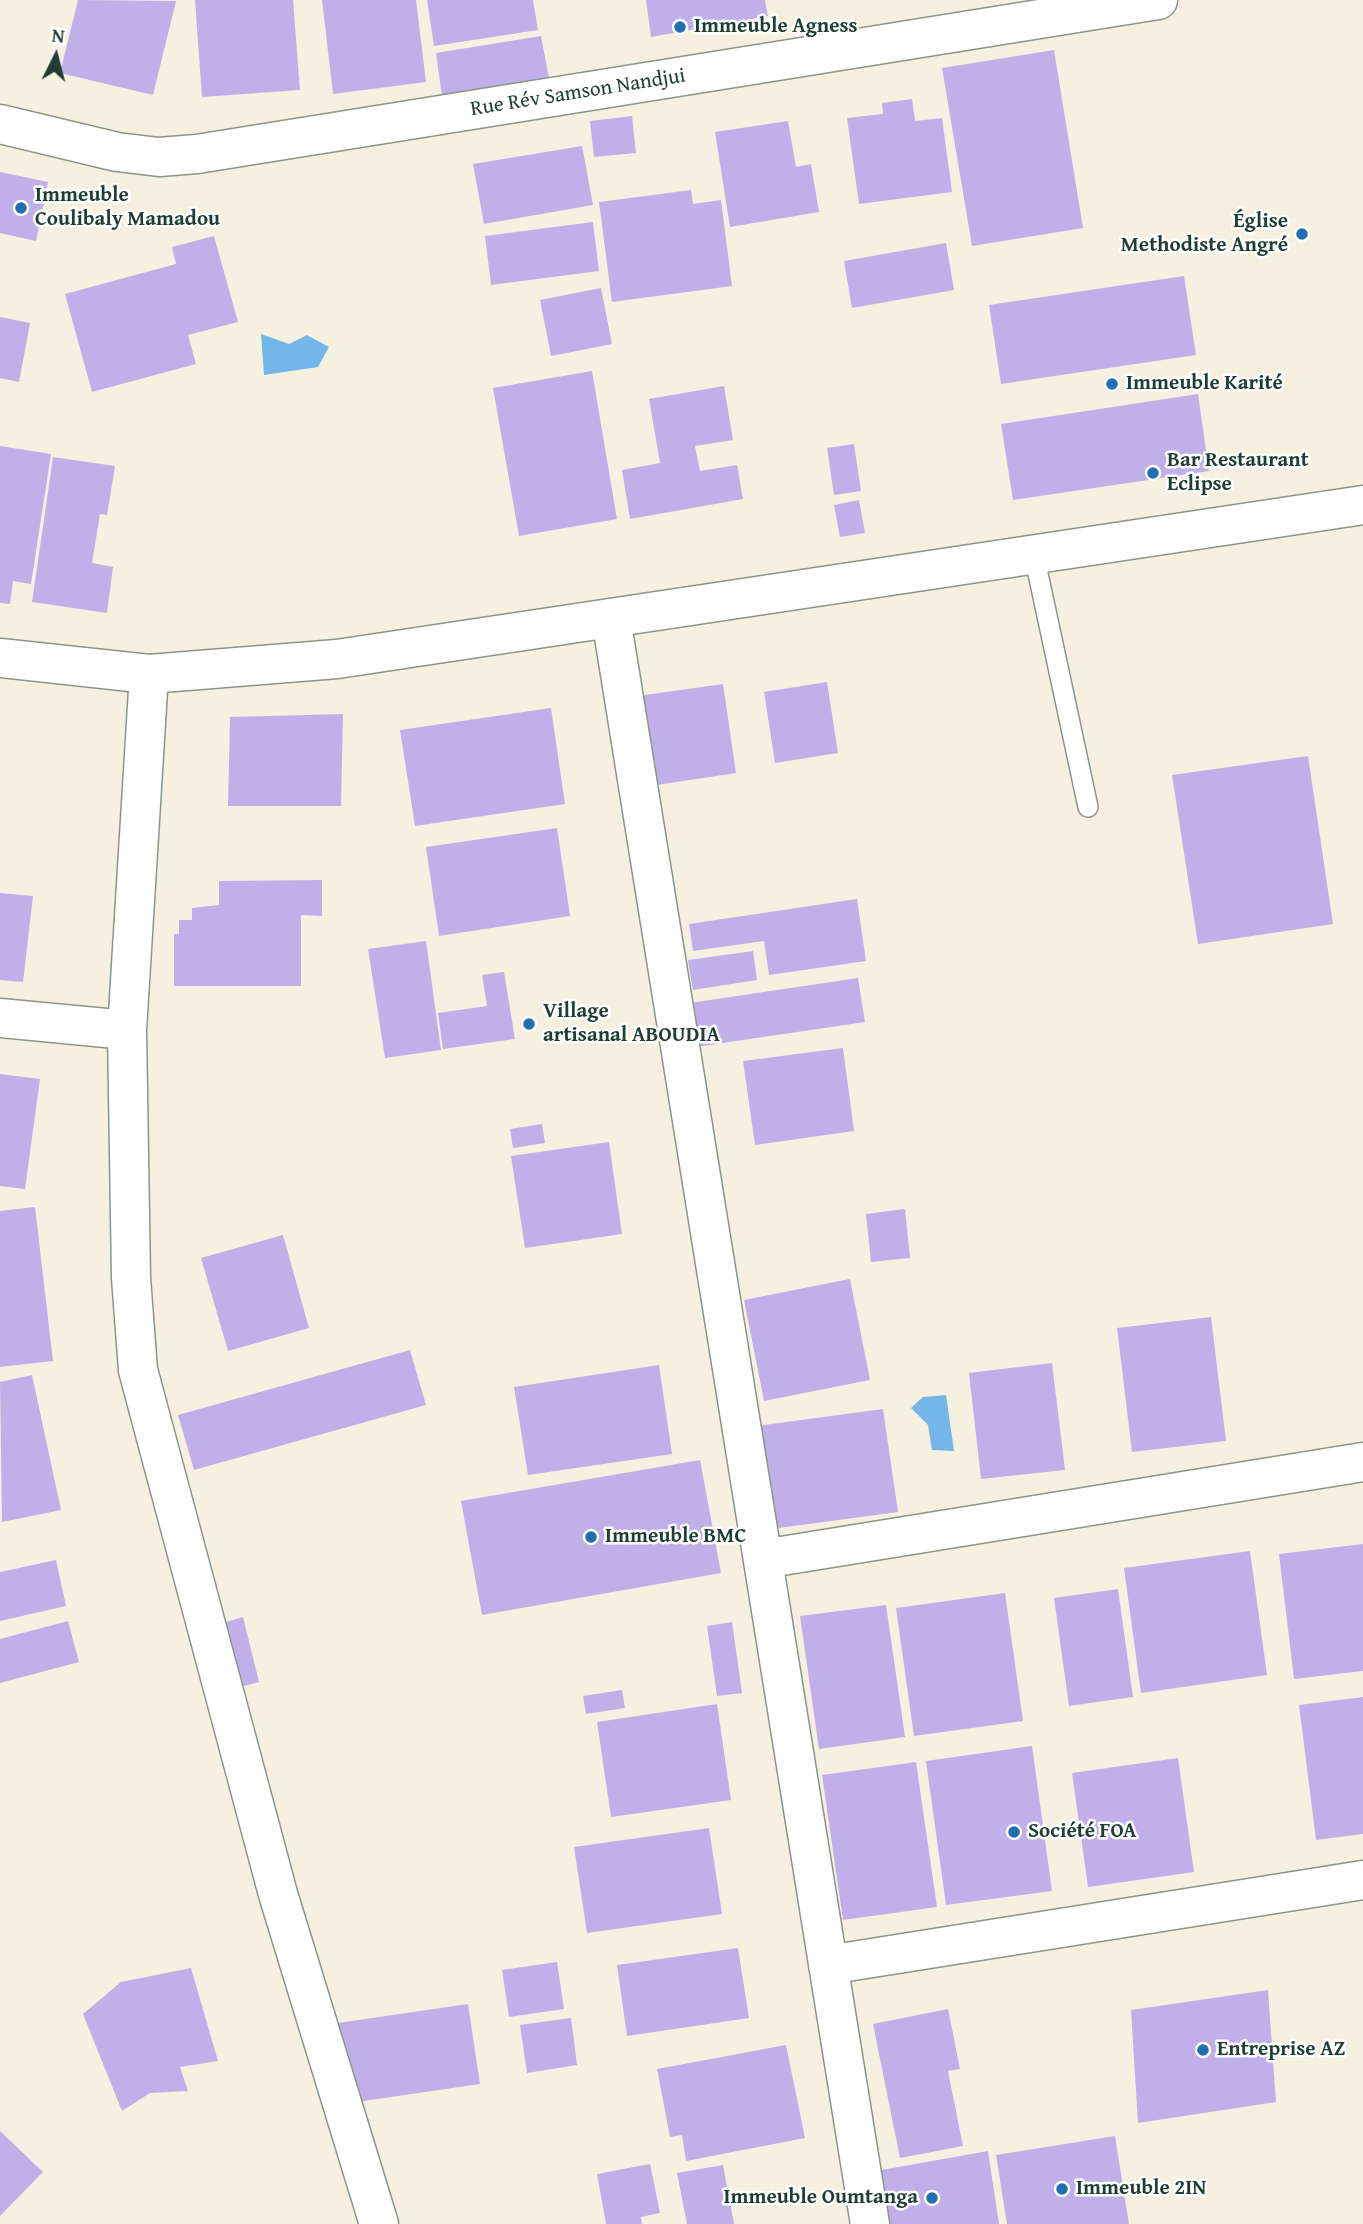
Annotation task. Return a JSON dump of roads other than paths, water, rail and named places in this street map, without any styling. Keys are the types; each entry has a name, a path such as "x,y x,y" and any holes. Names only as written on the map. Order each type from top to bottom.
{"street":[{"name":"Rue Rév Samson Nandjui","path":"0,124 117,152 159,157 197,154 1158,0"},
{"path":"0,659 149,674 337,659 1363,505"},
{"path":"611,618 870,2224"},
{"path":"149,674 127,1030 131,1278 138,1370 278,1894 379,2224"},
{"path":"0,1018 127,1030"},
{"path":"763,1559 1363,1462"},
{"path":"828,1965 1363,1880"}],"lane":[{"path":"1034,555 1088,807"}],"water":[{"path":"261,334 289,344 307,335 329,347 318,367 264,375"},
{"path":"946,1395 954,1451 932,1450 928,1425 911,1408 923,1397"}],"place":[{"name":"Immeuble Agness","path":"680,27"},
{"name":"Immeuble Coulibaly Mamadou","path":"21,208"},
{"name":"Église Methodiste Angré","path":"1302,234"},
{"name":"Immeuble Karité","path":"1112,384"},
{"name":"Bar Restaurant Eclipse","path":"1153,473"},
{"name":"Village artisanal ABOUDIA","path":"529,1024"},
{"name":"Immeuble BMC","path":"591,1537"},
{"name":"Société FOA","path":"1014,1832"},
{"name":"Entreprise AZ","path":"1203,2050"},
{"name":"Immeuble 2IN","path":"1062,2189"},
{"name":"Immeuble Oumtanga","path":"932,2198"}]}
